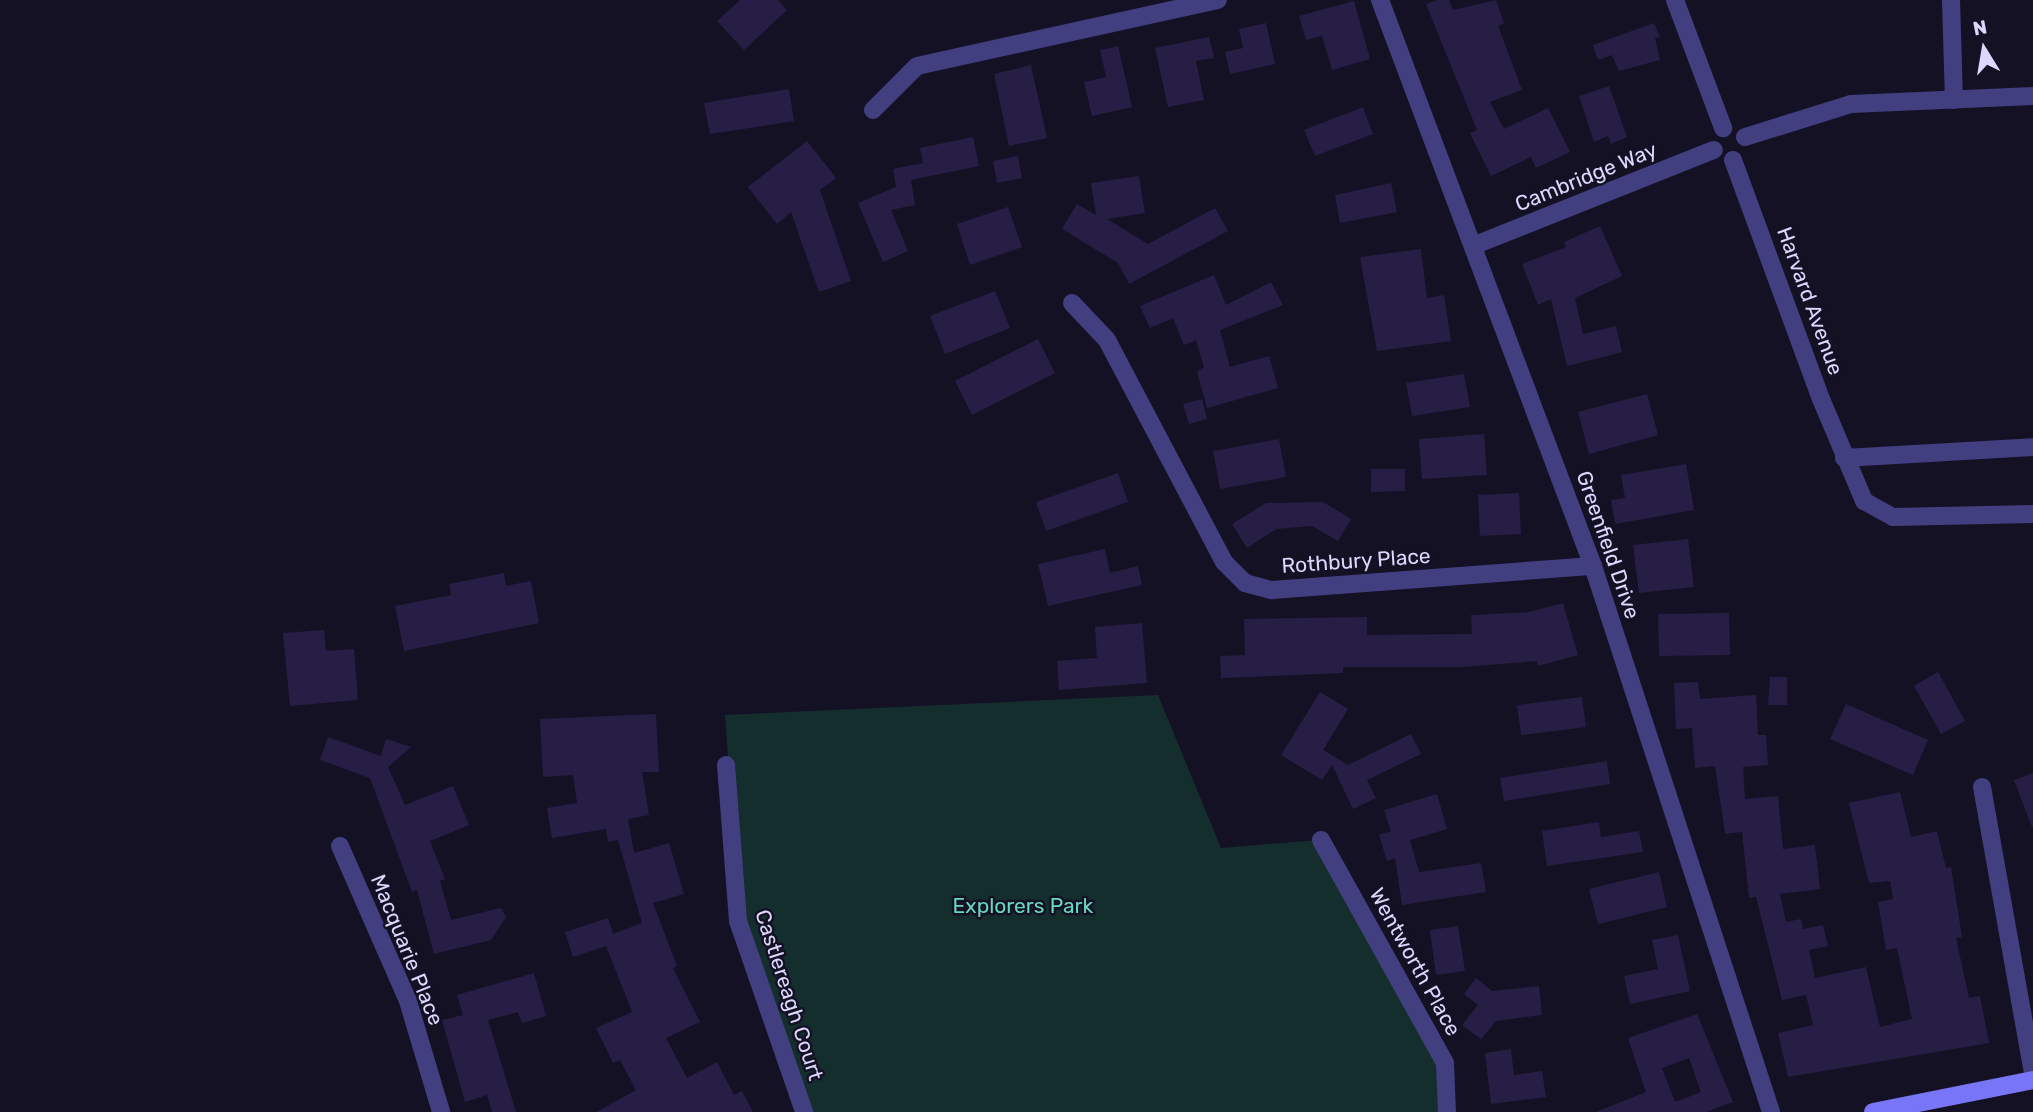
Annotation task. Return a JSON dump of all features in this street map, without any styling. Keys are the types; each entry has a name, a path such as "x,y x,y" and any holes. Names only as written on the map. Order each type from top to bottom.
{"street":[{"path":"873,110 917,66 1218,0"},
{"name":"Greenfield Drive","path":"1380,0 1475,245 1593,566 1771,1112"},
{"path":"1675,0 1723,128"},
{"path":"1951,0 1954,100"},
{"path":"1745,137 1831,107 2033,96"},
{"path":"1723,128 1738,129 1745,137 1743,154 1733,160 1722,159 1714,150 1713,140 1723,128"},
{"name":"Cambridge Way","path":"1475,245 1714,150"},
{"name":"Harvard Avenue","path":"1733,160 1843,458 1864,501 1882,515 2033,514"},
{"name":"Rothbury Place","path":"1072,303 1107,340 1224,562 1245,583 1272,590 1593,566"},
{"path":"1843,458 2033,447"},
{"name":"Castlereagh Court","path":"726,765 738,921 804,1112"},
{"path":"1982,788 2033,1072"},
{"name":"Wentworth Place","path":"1321,840 1445,1063 1447,1112"},
{"name":"Macquarie Place","path":"340,846 408,1001 441,1112"},
{"path":"1873,1112 2033,1080"}],"green space":[{"name":"Explorers Park","path":"1158,695 1221,848 1319,840 1444,1064 1451,1112 813,1112 740,921 725,715"}],"building":[{"path":"740,0 778,0 787,10 744,50 717,21"},
{"path":"1449,0 1453,10 1496,0 1504,23 1498,26 1522,90 1490,102 1504,129 1548,108 1570,152 1536,168 1531,157 1491,176 1470,133 1477,130 1426,4"},
{"path":"1354,1 1370,59 1332,70 1322,36 1306,40 1299,16"},
{"path":"1266,23 1275,64 1230,74 1225,52 1243,48 1239,29"},
{"path":"1654,23 1660,37 1655,38 1660,60 1619,71 1612,55 1598,60 1593,45"},
{"path":"1209,37 1214,58 1196,61 1204,100 1168,107 1155,48"},
{"path":"1118,46 1132,107 1092,116 1084,82 1106,77 1100,50"},
{"path":"1031,65 1047,138 1009,146 994,74"},
{"path":"1609,86 1627,137 1611,144 1608,136 1594,142 1579,96"},
{"path":"789,89 794,121 710,134 704,103"},
{"path":"1363,107 1373,134 1315,156 1304,130"},
{"path":"973,137 979,166 911,180 915,205 891,210 908,251 883,262 858,203 896,187 893,169 923,163 920,148"},
{"path":"807,141 836,178 820,190 851,281 819,292 791,212 777,224 748,187"},
{"path":"1018,156 1022,178 997,183 993,161"},
{"path":"1139,176 1145,213 1107,219 1148,244 1215,208 1228,231 1129,284 1118,263 1062,229 1077,204 1096,215 1091,183"},
{"path":"1391,183 1397,212 1340,223 1335,195"},
{"path":"1008,207 1022,247 970,265 957,224"},
{"path":"1600,226 1622,276 1575,298 1583,334 1616,326 1622,352 1567,366 1551,299 1538,305 1522,264 1566,247 1564,242"},
{"path":"1421,249 1427,298 1444,295 1451,341 1377,351 1360,257"},
{"path":"1214,275 1226,305 1271,282 1283,305 1220,330 1230,367 1269,356 1278,388 1207,408 1197,372 1204,367 1196,340 1184,345 1173,318 1150,328 1140,306"},
{"path":"995,291 1010,328 945,354 930,316"},
{"path":"1038,339 1055,373 972,415 955,381"},
{"path":"1464,374 1470,407 1412,416 1406,383"},
{"path":"1647,394 1658,435 1589,454 1578,412"},
{"path":"1202,399 1207,419 1189,424 1183,404"},
{"path":"1484,434 1487,475 1422,479 1419,439"},
{"path":"1279,439 1286,477 1220,489 1213,451"},
{"path":"1686,464 1694,510 1615,524 1611,500 1625,498 1621,475"},
{"path":"1371,469 1405,469 1405,491 1371,492"},
{"path":"1118,473 1128,502 1046,531 1036,502"},
{"path":"1519,493 1521,534 1480,536 1478,495"},
{"path":"1323,502 1351,519 1338,541 1312,526 1276,529 1247,548 1232,524 1266,503"},
{"path":"1688,539 1694,587 1639,593 1633,545"},
{"path":"1105,549 1110,573 1138,566 1142,585 1048,606 1038,564"},
{"path":"504,573 506,586 531,581 539,623 404,651 395,606 451,595 449,584"},
{"path":"1563,603 1578,655 1538,666 1537,661 1462,667 1343,667 1343,673 1221,678 1220,656 1245,655 1244,619 1367,617 1367,635 1472,634 1471,615 1529,612"},
{"path":"1729,613 1730,655 1659,656 1658,614"},
{"path":"1142,623 1147,683 1059,690 1057,661 1097,658 1095,627"},
{"path":"324,630 326,651 354,649 358,700 290,706 283,633"},
{"path":"1938,672 1965,721 1941,734 1914,686"},
{"path":"1770,677 1787,677 1787,705 1768,705"},
{"path":"1698,682 1700,699 1756,695 1758,735 1766,735 1768,765 1743,767 1745,799 1778,796 1783,849 1815,845 1820,889 1780,894 1786,922 1801,919 1803,929 1823,925 1828,946 1809,950 1815,978 1866,967 1880,1027 1912,1019 1897,948 1886,950 1878,902 1893,899 1890,881 1869,883 1849,803 1900,792 1911,837 1937,831 1946,868 1951,867 1962,937 1956,938 1969,998 1980,996 1989,1043 1788,1077 1778,1033 1813,1025 1806,995 1782,1000 1756,897 1749,898 1742,832 1725,834 1715,766 1695,768 1692,728 1676,729 1674,683"},
{"path":"1320,692 1348,709 1323,750 1348,765 1411,734 1421,754 1367,780 1376,798 1353,809 1332,765 1322,780 1281,755"},
{"path":"1582,697 1586,727 1521,735 1517,705"},
{"path":"1846,704 1928,740 1913,775 1830,739"},
{"path":"656,714 659,772 642,772 649,815 628,819 634,853 669,843 684,894 653,903 677,966 673,968 700,1022 666,1038 687,1078 717,1062 734,1095 742,1091 753,1112 596,1112 636,1090 620,1060 613,1063 596,1028 632,1012 606,946 573,957 565,932 608,918 613,934 642,923 618,840 608,842 606,829 552,838 547,808 577,803 573,775 543,777 540,719"},
{"path":"328,737 381,756 386,739 411,747 388,767 405,805 453,786 469,825 430,841 445,879 440,881 451,920 501,908 506,917 491,940 434,954 417,890 412,892 370,778 320,760"},
{"path":"1607,761 1610,784 1504,801 1500,778"},
{"path":"2033,773 2033,827 2032,827 2014,780"},
{"path":"1437,794 1447,829 1410,840 1419,872 1481,863 1486,892 1402,905 1395,858 1387,861 1379,835 1391,831 1384,810"},
{"path":"1599,822 1601,837 1639,831 1643,852 1547,866 1542,831"},
{"path":"1659,872 1667,907 1598,924 1589,889"},
{"path":"1458,926 1465,971 1436,975 1430,930"},
{"path":"1678,935 1690,991 1630,1004 1624,976 1658,969 1652,940"},
{"path":"534,973 546,1016 522,1023 518,1012 488,1020 516,1112 492,1112 487,1095 465,1102 442,1020 463,1015 457,995"},
{"path":"1476,978 1492,991 1539,986 1542,1015 1496,1021 1481,1039 1462,1025 1478,1005 1464,994"},
{"path":"1697,1014 1733,1102 1706,1112 1596,1112 1646,1092 1628,1038","holes":["1689,1058 1701,1092 1675,1102 1662,1068"]},
{"path":"1511,1049 1514,1075 1542,1071 1546,1097 1491,1104 1485,1053"}]}
